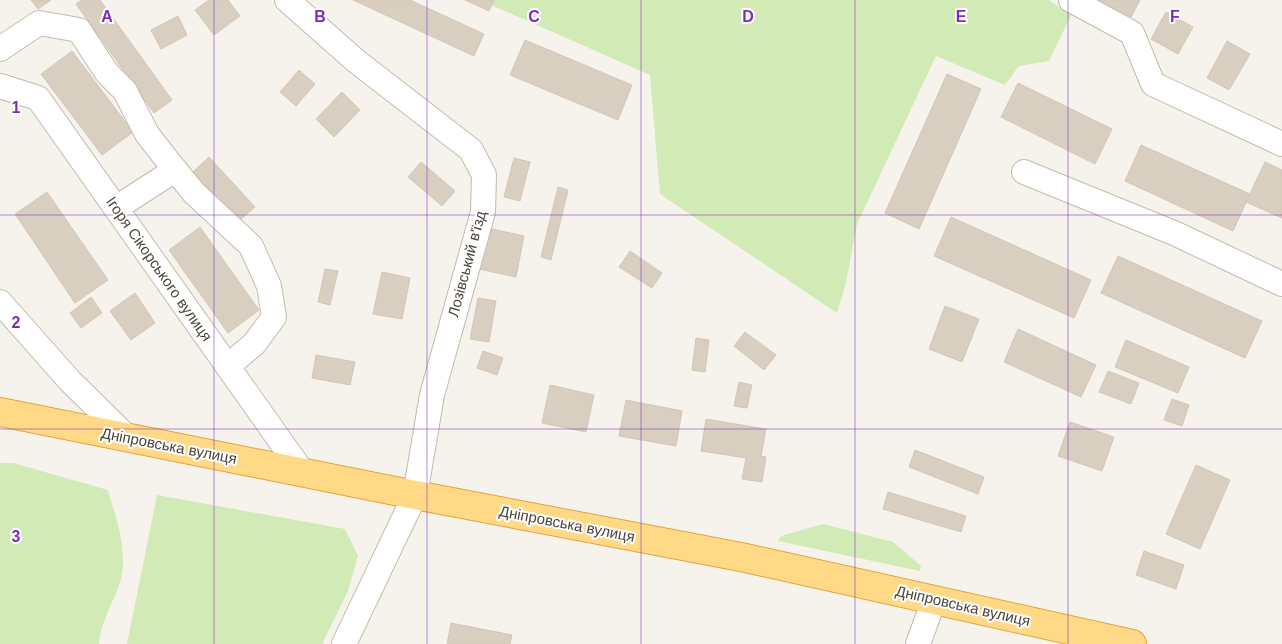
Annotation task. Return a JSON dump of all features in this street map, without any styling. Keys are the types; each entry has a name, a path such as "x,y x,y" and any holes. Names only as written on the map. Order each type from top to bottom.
{"highway":[{"name":"Дніпровська вулиця","path":"0,412 415,495 741,557 1132,644"}],"street":[{"name":"Лозівський в'їзд","path":"287,0 356,61 472,150 484,175 483,212 432,395 415,495 344,644"},
{"path":"1071,0 1132,33 1153,84 1282,144"},
{"path":"0,49 39,23 79,30 107,73 125,91 147,134 175,170 194,193 251,246 270,286 274,317 254,344 228,366"},
{"name":"Ігоря Сікорського вулиця","path":"0,86 38,98 303,473"},
{"path":"116,208 175,170"},
{"path":"1024,172 1174,233 1282,284"},
{"path":"0,302 70,381 127,437"},
{"path":"918,644 934,600"}],"green space":[{"path":"480,0 1049,0 1071,15 1049,61 1019,66 1005,85 936,56 857,224 846,283 837,313 660,194 650,75"},
{"path":"0,463 13,463 108,490 121,537 123,562 119,585 104,621 99,644 0,644"},
{"path":"157,495 345,529 358,556 348,591 322,644 127,644"},
{"path":"823,524 893,542 921,566 920,571 778,541 781,536"}],"building":[{"path":"31,0 51,0 38,9"},
{"path":"82,0 100,0 172,100 154,113 76,4"},
{"path":"209,0 228,0 240,16 214,35 195,10"},
{"path":"353,0 410,0 484,34 474,56"},
{"path":"465,0 494,0 489,11"},
{"path":"1098,0 1140,0 1131,17"},
{"path":"1166,12 1193,27 1178,54 1151,39"},
{"path":"178,16 187,35 161,49 151,30"},
{"path":"525,40 632,85 618,120 510,75"},
{"path":"1227,41 1250,54 1229,90 1207,78"},
{"path":"72,51 133,132 102,155 41,74"},
{"path":"299,70 315,84 296,106 280,92"},
{"path":"947,74 981,89 919,229 885,213"},
{"path":"1018,83 1112,129 1095,164 1001,117"},
{"path":"342,92 360,110 334,137 316,119"},
{"path":"1141,145 1250,194 1233,231 1125,181"},
{"path":"209,157 255,207 239,221 193,172"},
{"path":"514,158 530,162 520,201 504,197"},
{"path":"421,162 455,191 442,206 408,177"},
{"path":"1265,162 1282,170 1282,218 1246,202"},
{"path":"558,187 568,190 551,260 541,257"},
{"path":"47,192 108,280 75,303 15,214"},
{"path":"951,217 1091,280 1074,318 934,256"},
{"path":"200,227 259,310 228,333 169,250"},
{"path":"487,228 524,236 516,277 479,269"},
{"path":"630,251 662,273 652,288 619,267"},
{"path":"1118,256 1262,321 1245,358 1101,293"},
{"path":"325,269 338,271 330,305 318,302"},
{"path":"382,272 410,278 402,319 373,314"},
{"path":"135,293 155,323 131,340 110,311"},
{"path":"91,297 102,313 81,328 70,313"},
{"path":"478,298 496,301 489,342 470,339"},
{"path":"945,306 979,319 962,362 929,349"},
{"path":"1018,329 1096,365 1081,397 1004,362"},
{"path":"745,332 776,355 764,370 734,346"},
{"path":"696,338 709,340 705,372 692,370"},
{"path":"1126,340 1189,367 1178,393 1115,367"},
{"path":"483,351 503,358 497,375 477,368"},
{"path":"316,355 355,362 350,385 312,378"},
{"path":"1108,371 1139,383 1131,404 1099,392"},
{"path":"739,382 752,385 747,408 734,406"},
{"path":"550,385 594,395 586,432 542,423"},
{"path":"1172,399 1189,405 1182,426 1164,420"},
{"path":"626,400 682,411 676,446 619,436"},
{"path":"706,419 766,429 761,456 766,457 762,482 742,479 746,458 701,451"},
{"path":"1070,422 1114,437 1102,471 1058,456"},
{"path":"915,450 984,477 978,494 909,467"},
{"path":"1196,465 1230,480 1200,549 1166,534"},
{"path":"888,492 966,516 961,532 883,509"},
{"path":"1144,551 1184,565 1176,589 1136,575"},
{"path":"451,623 512,635 510,644 447,644"}]}
